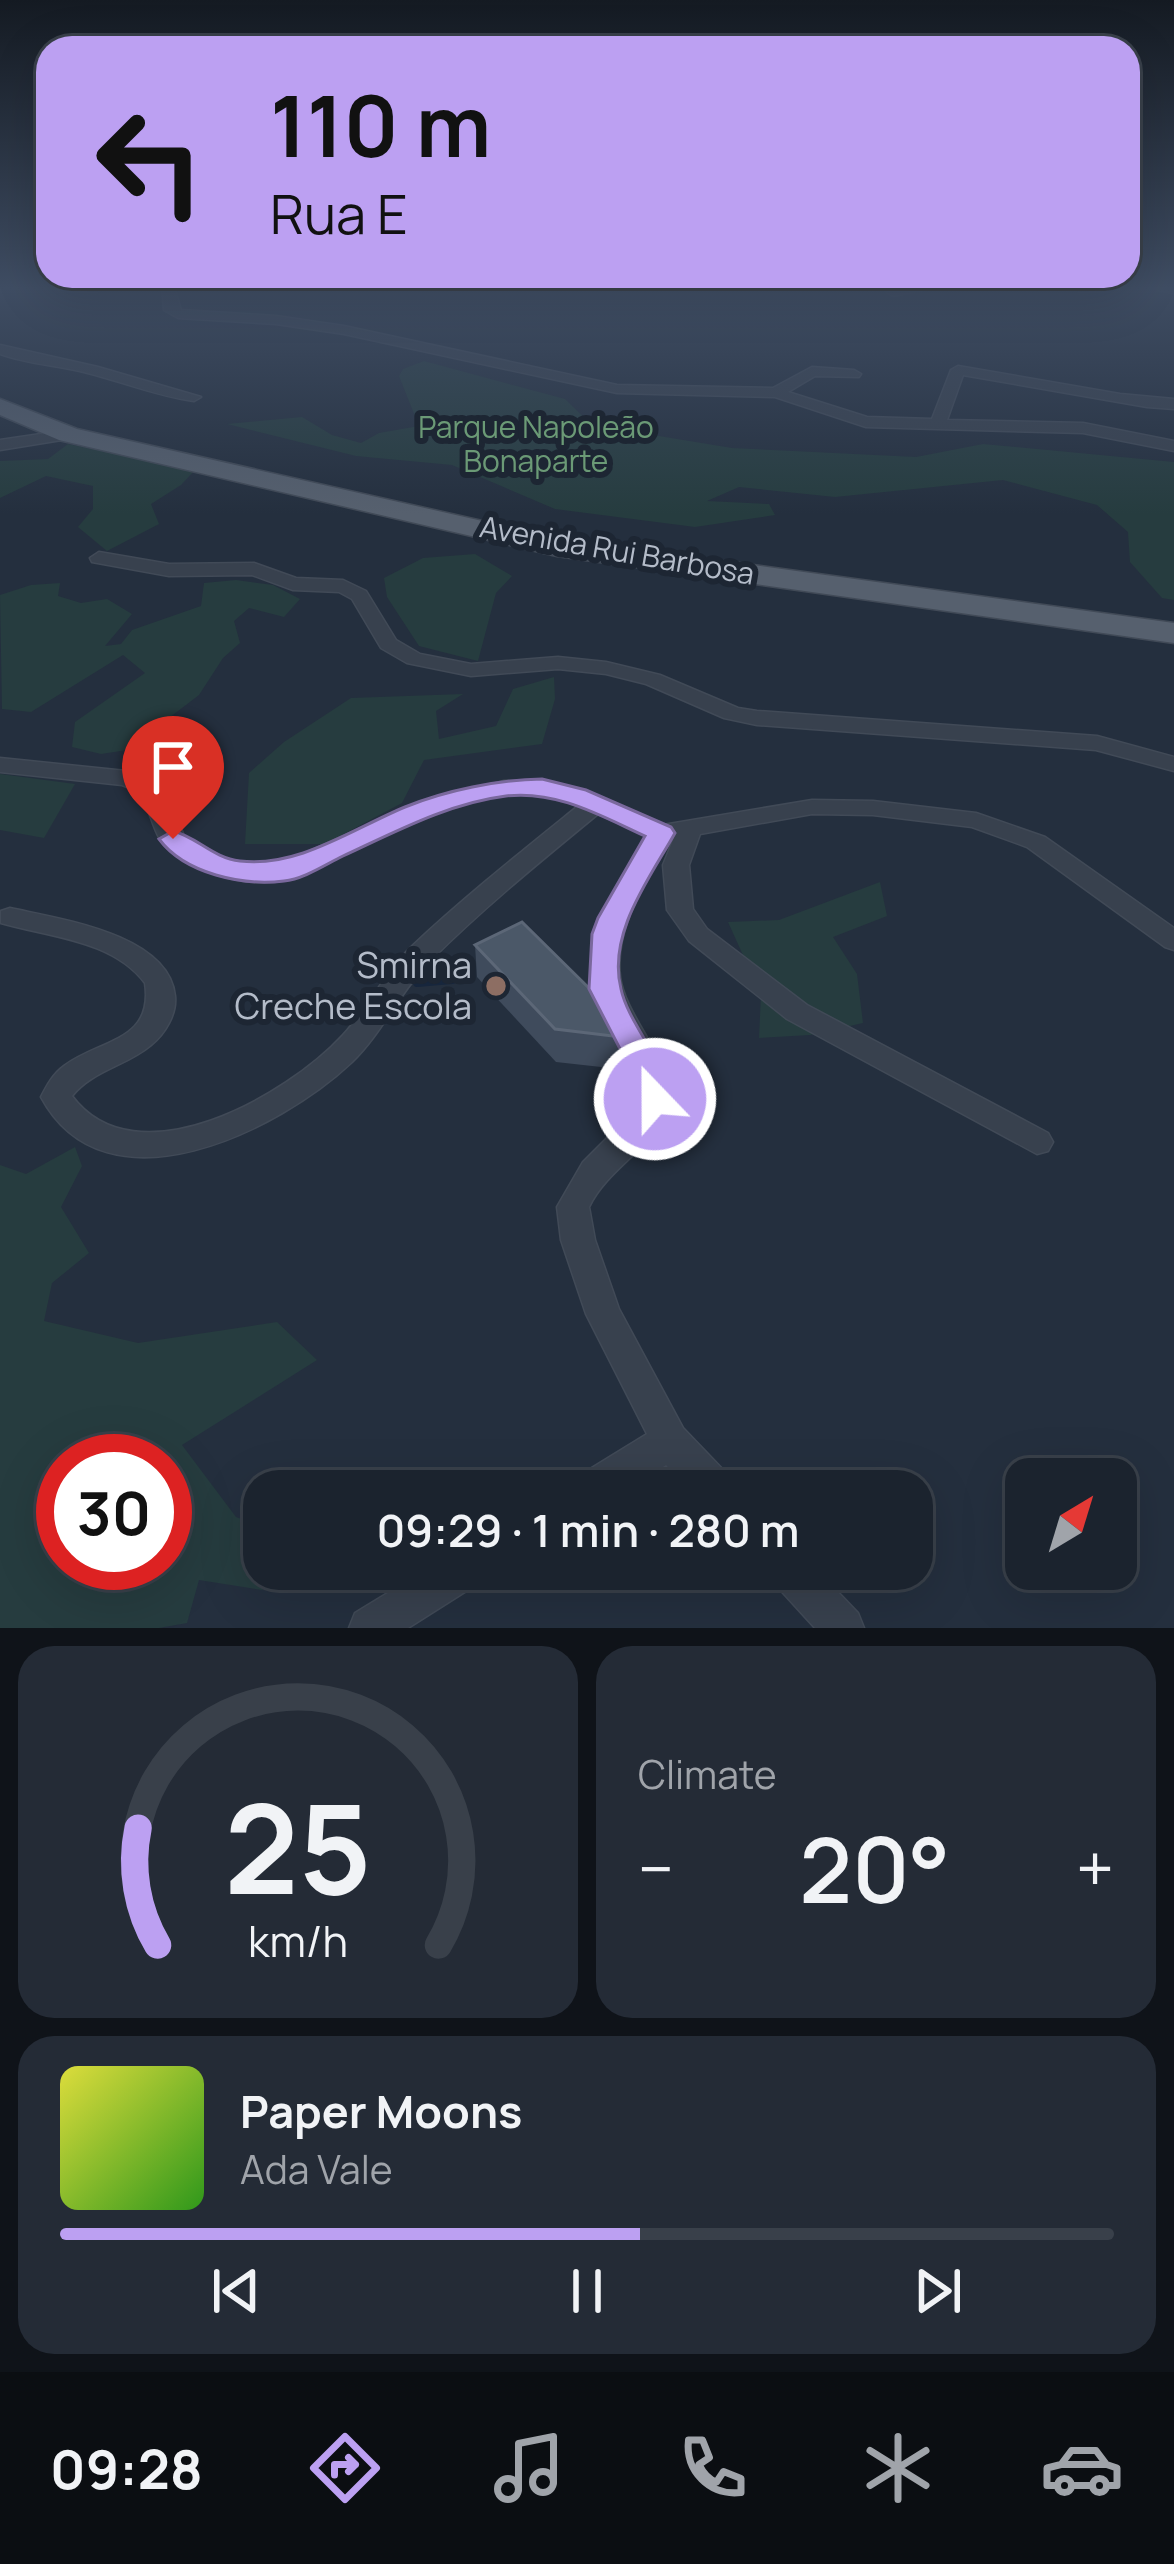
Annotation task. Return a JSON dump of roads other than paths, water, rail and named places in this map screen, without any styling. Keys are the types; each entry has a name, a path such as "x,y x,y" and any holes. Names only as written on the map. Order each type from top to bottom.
{"main road":[{"name":"Avenida Rui Barbosa","path":"0,403 68,435 557,547 1174,629"},
{"name":"Avenida Rui Barbosa","path":"0,403 105,437 542,536 1174,629"}],"street":[{"path":"53,363 94,370 146,391 194,397"},
{"path":"511,363 617,389 776,393 866,422 1083,428 1174,446"},
{"path":"776,393 812,370 854,374"},
{"path":"937,425 958,370 1020,376 1136,402 1174,404"},
{"path":"0,445 68,435"},
{"path":"99,558 169,570 254,569 293,584 343,586 359,596 388,644 414,659 471,670 558,663 606,668 653,679 732,713 757,718 1097,743 1174,764"},
{"path":"0,765 125,778 146,786 157,799 173,839 200,859 235,870 284,872 420,810 504,788 542,787 675,832 766,811 812,806 976,820 1036,842 1174,941"},
{"path":"10,917 109,943 147,965 160,984 162,1003 154,1022 142,1037 74,1072 56,1096 64,1114 97,1138 136,1144 173,1142 245,1120 280,1103 344,1052 422,953 594,805"},
{"path":"675,832 680,910 698,935 797,1012 1037,1142"},
{"path":"675,832 613,918 608,934 605,989 648,1070 655,1099 648,1119 602,1161 573,1207 578,1240 603,1314 670,1442 696,1470"},
{"path":"625,1470 670,1442"},
{"path":"370,1628 431,1590"},
{"path":"808,1590 843,1628"}],"waterway":[{"path":"417,983 452,980"}],"place":[{"name":"Smirna Creche Escola","path":"496,986"}],"park label":[{"name":"Parque Napoleão Bonaparte","path":"536,445"}]}
